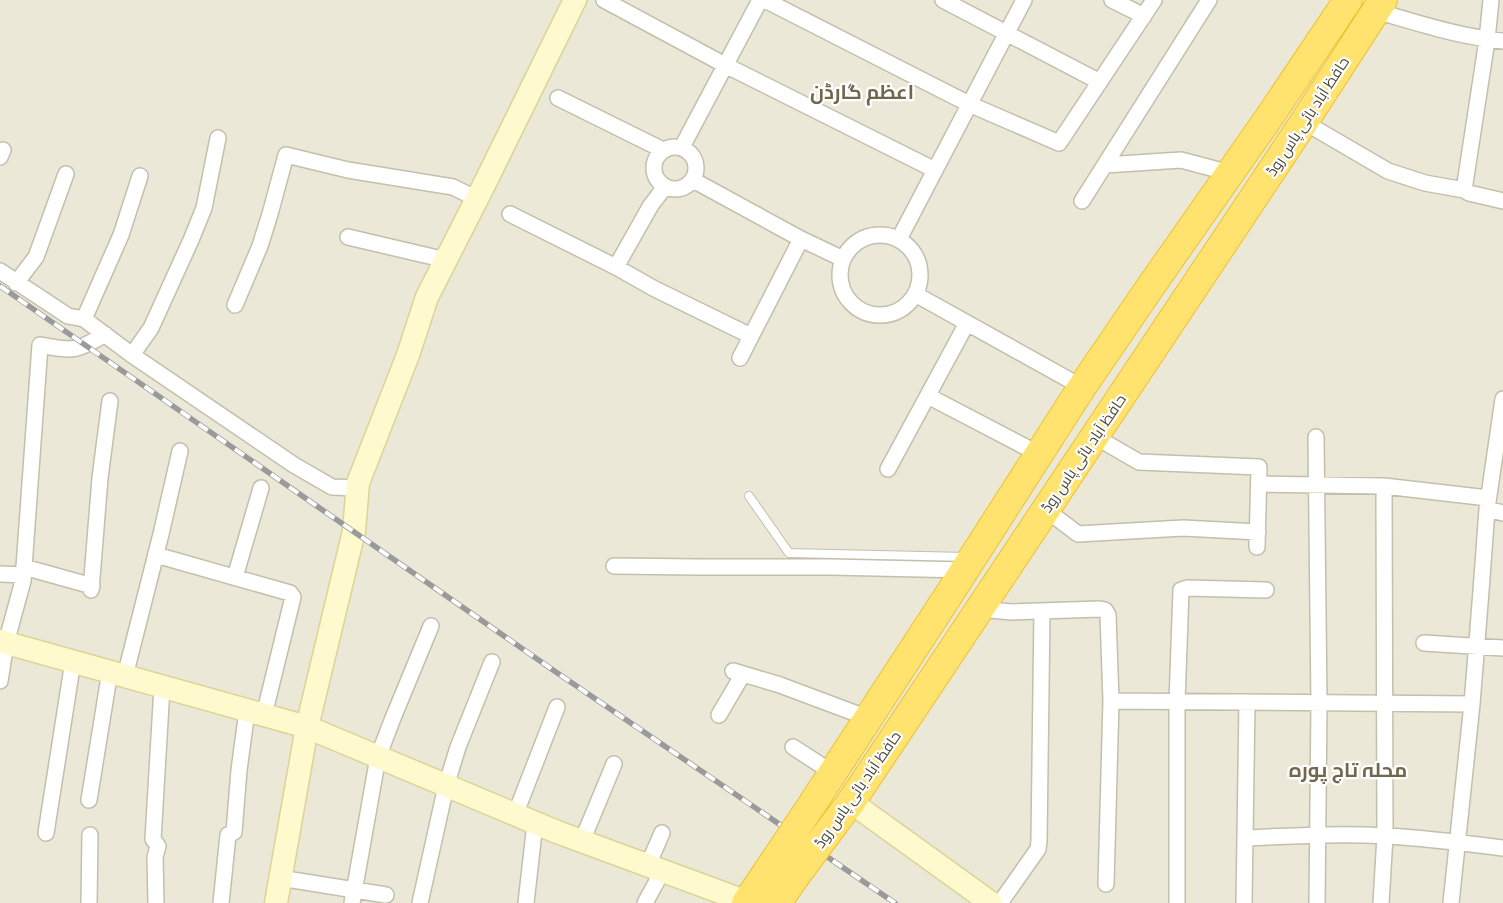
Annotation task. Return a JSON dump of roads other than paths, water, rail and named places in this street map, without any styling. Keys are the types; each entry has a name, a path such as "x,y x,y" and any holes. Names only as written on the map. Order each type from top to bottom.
{"highway":[{"name":"حافظ آباد بائی پاس روڈ","path":"778,903 784,870 813,803 1082,386 1270,116 1348,0"},
{"name":"حافظ آباد بائی پاس روڈ","path":"747,903 843,813 1380,5"}],"street":[{"path":"276,903 307,727 354,531 357,488 361,474 408,355 427,296 478,199 575,0"},
{"path":"604,0 726,65 935,170"},
{"path":"682,148 760,0"},
{"path":"765,0 969,104 1059,144 1154,0"},
{"path":"943,0 1100,82"},
{"path":"899,239 1024,0"},
{"path":"1112,0 1144,16"},
{"path":"1082,201 1210,0"},
{"path":"1464,190 1487,40 1491,0"},
{"path":"1380,5 1443,31 1503,42"},
{"path":"558,98 663,150"},
{"path":"1304,122 1388,171 1425,183 1464,190 1469,193 1503,201"},
{"path":"132,355 151,328 204,208 218,138"},
{"path":"676,146 682,148 693,155 696,161 696,174 689,185 683,188 676,190 665,187 658,181 654,168 655,161 663,150 669,147 676,146"},
{"path":"235,305 260,246 286,155 348,170 453,187 478,199"},
{"path":"1105,165 1181,160 1230,173"},
{"path":"16,283 36,258 66,174"},
{"path":"84,319 121,234 140,176"},
{"path":"693,180 843,259"},
{"path":"616,267 650,205 665,187"},
{"path":"510,214 616,267 652,288 751,336"},
{"path":"884,235 899,239 911,250 918,264 920,279 915,294 905,306 891,314 876,315 860,310 849,300 841,286 840,270 843,259 855,243 869,236 884,235"},
{"path":"348,237 446,260"},
{"path":"740,358 802,239"},
{"path":"0,271 68,316 84,319 132,355 294,465 332,487 357,488"},
{"path":"915,294 1082,386"},
{"path":"888,469 967,323"},
{"path":"0,681 3,642 23,581 40,345 76,350 104,334"},
{"path":"928,396 1039,454"},
{"path":"1451,903 1472,704 1482,591 1487,503 1503,399"},
{"path":"0,574 24,571 91,588 100,478 110,401"},
{"path":"1045,509 1078,534 1183,528 1258,540 1259,467 1139,462 1094,436"},
{"path":"1316,437 1319,702 1317,903"},
{"path":"89,800 117,674 156,554 180,451"},
{"path":"1260,484 1384,486 1487,503 1503,513"},
{"path":"1381,903 1385,836 1384,486"},
{"path":"235,577 261,488"},
{"path":"156,554 290,593 293,597 238,770 234,832 228,835 221,903"},
{"path":"614,566 831,567 969,563"},
{"path":"1177,903 1177,702 1181,590 1187,588 1266,590"},
{"path":"979,609 1012,612 1100,609 1105,610 1108,614 1111,700 1106,884"},
{"path":"1000,903 1038,849 1042,611"},
{"path":"353,896 378,757 431,626"},
{"path":"3,642 307,727 515,815 747,903"},
{"path":"1424,643 1503,648"},
{"path":"46,833 73,661"},
{"path":"420,903 446,786 458,746 492,662"},
{"path":"719,715 738,672 780,685 868,718"},
{"path":"156,903 155,857 158,846 153,839 162,687"},
{"path":"1111,700 1472,704"},
{"path":"1244,903 1247,702"},
{"path":"515,815 557,707"},
{"path":"793,747 832,773"},
{"path":"582,841 614,764"},
{"path":"843,813 991,903"},
{"path":"526,903 535,823"},
{"path":"645,903 656,868 662,833"},
{"path":"89,903 90,835"},
{"path":"1245,838 1318,835 1385,836 1503,848"},
{"path":"280,878 353,896 386,895"}],"lane":[{"path":"749,496 789,554 969,563"}],"railway":[{"path":"0,286 553,670 895,903"}],"district":[{"name":"اعظم گارڈن","path":"862,91"},
{"name":"محلہ تاج پورہ","path":"1348,769"}]}
